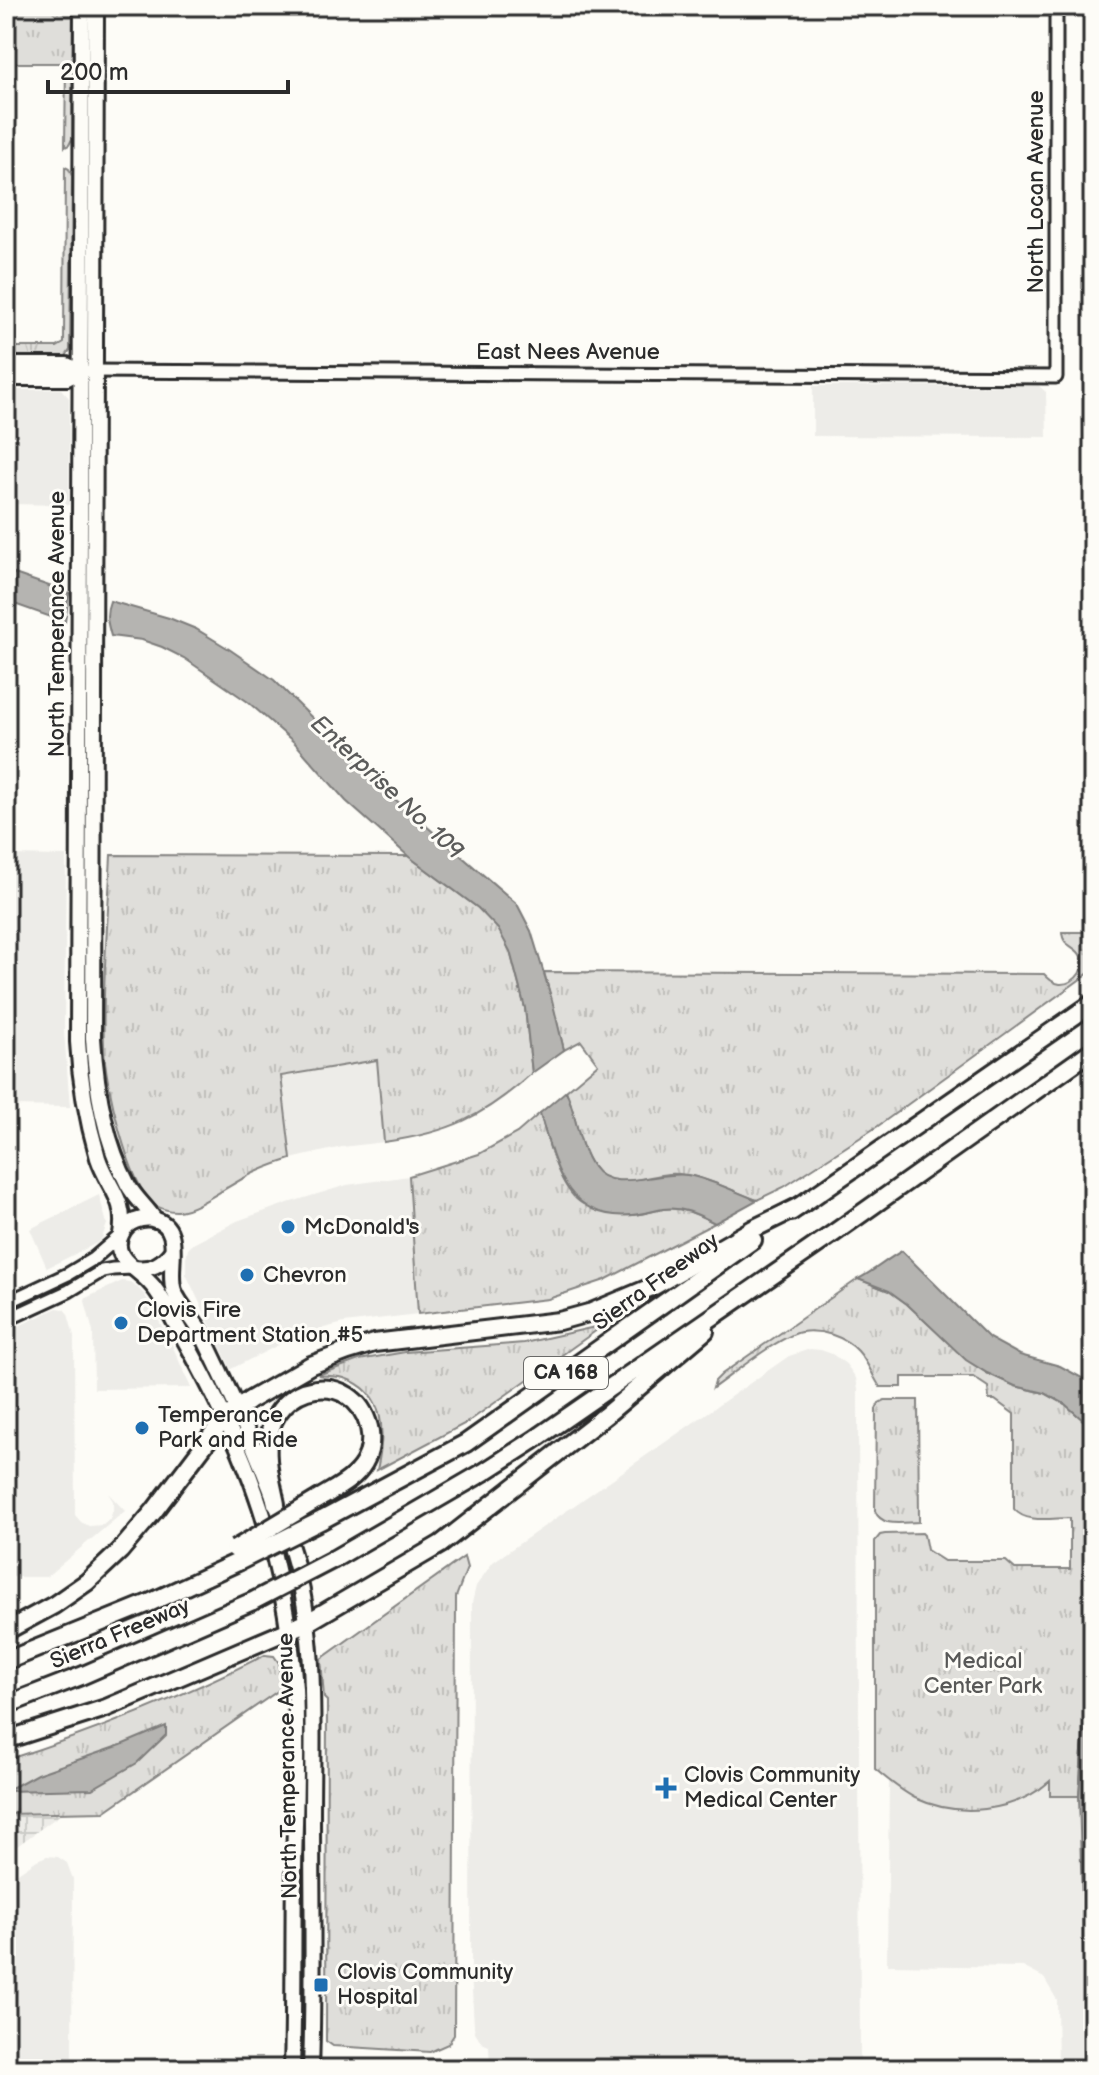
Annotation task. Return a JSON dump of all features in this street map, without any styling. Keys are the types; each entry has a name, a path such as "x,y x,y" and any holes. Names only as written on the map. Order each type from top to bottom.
{"highway":[{"name":"Sierra Freeway","path":"6,1661 149,1603 237,1556 322,1520 466,1443 798,1207 1093,1003"},
{"name":"Sierra Freeway","path":"6,1705 253,1601 334,1559 496,1464 834,1233 1093,1050"},
{"path":"6,1631 54,1605 87,1582 120,1551 230,1414 311,1365 374,1343 559,1321 592,1312 654,1286 798,1207"},
{"path":"6,1740 106,1708 308,1622 441,1544 606,1415 748,1292"},
{"path":"237,1556 362,1467 369,1451 370,1434 366,1417 356,1403 340,1393 319,1389 302,1392 281,1408 273,1421 268,1444 276,1504"}],"main road":[{"name":"North Temperance Avenue","path":"82,6 94,1061 99,1100 116,1158 132,1192 155,1220"},
{"name":"North Temperance Avenue","path":"96,6 78,1042 81,1078 99,1158 121,1206 121,1235"},
{"name":"East Nees Avenue","path":"6,365 67,365 88,371"},
{"name":"East Nees Avenue","path":"6,378 67,378 88,371"},
{"path":"77,962 84,971 87,1032 94,1061"},
{"path":"155,1220 170,1232 172,1251 156,1266 132,1268 120,1253 121,1235 135,1221 155,1220"},
{"name":"North Temperance Avenue","path":"172,1251 174,1291 201,1330 230,1414 274,1558 288,1631 295,1691 292,2069"},
{"name":"North Temperance Avenue","path":"132,1268 155,1289 230,1414 276,1504 293,1556 308,1622 312,1702 311,2069"}],"street":[{"name":"North Locan Avenue","path":"1056,6 1056,377"},
{"name":"East Nees Avenue","path":"88,371 1056,377"},
{"path":"6,1303 68,1274 93,1259 121,1235"},
{"path":"6,1320 69,1291 102,1271 132,1268"}],"shaded area":[{"path":"6,386 20,390 61,389 69,398 69,505 6,504"},
{"path":"813,386 1039,386 1046,392 1047,437 813,436"},
{"path":"6,571 69,593 65,622 6,601"},
{"path":"110,601 196,629 274,680 389,794 517,904 531,931 564,1050 532,1073 525,1008 510,951 498,929 478,908 408,856 346,801 295,743 248,702 184,658 162,647 142,640 111,636 107,618"},
{"path":"6,855 66,856 64,1032 70,1107 6,1106"},
{"path":"377,1059 384,1142 342,1147 291,1159 280,1076"},
{"path":"566,1091 584,1149 601,1175 611,1179 636,1180 687,1175 757,1200 715,1223 677,1209 632,1215 591,1209 566,1186 551,1152 540,1113"},
{"path":"409,1176 418,1314 344,1323 300,1334 231,1369 186,1274 188,1249 237,1221 288,1203 347,1185"},
{"path":"99,1195 107,1224 102,1238 47,1268 30,1229"},
{"path":"902,1251 989,1338 1020,1355 1060,1366 1093,1386 1093,1429 1065,1404 1045,1393 1015,1386 966,1360 907,1304 889,1291 858,1279"},
{"path":"122,1281 130,1282 145,1295 191,1388 94,1389 93,1332 85,1301"},
{"path":"57,1308 64,1309 68,1314 74,1336 75,1515 89,1526 103,1525 110,1519 113,1510 113,1501 108,1493 125,1511 46,1577 6,1577 6,1332"},
{"name":"Clovis Community Medical Center","path":"810,1349 832,1354 846,1364 856,1378 858,1390 860,2069 490,2069 489,2046 482,2043 475,2032 471,1973 472,1603 476,1586 493,1562 789,1356"},
{"path":"1093,1664 1093,2069 1087,2069 1079,1796"},
{"path":"166,1726 166,1735 137,1763 92,1789 6,1791 37,1774"},
{"path":"1050,1780 1051,1796 1079,1796 1087,2069 1058,2069 1057,2000 1044,1978 1023,1967 887,1965 889,1781 925,1802 975,1810 1030,1795"},
{"path":"6,1814 61,1814 6,1854"},
{"path":"47,1856 58,1857 67,1863 73,1879 72,2069 6,2069 6,1881"}],"green space":[{"path":"6,6 73,6 72,139 65,147 66,63 6,63"},
{"path":"65,167 72,176 70,350 66,356 60,357 6,357 6,347 57,347 64,343"},
{"path":"111,855 408,856 478,908 499,929 510,951 525,1008 532,1073 498,1101 464,1121 427,1134 384,1142 377,1060 281,1076 291,1159 251,1174 211,1198 183,1210 173,1211 153,1204 135,1175 127,1154 105,1065 104,1001"},
{"path":"1062,932 1093,932 1093,970 878,1126 784,1187 757,1200 702,1179 679,1174 612,1180 597,1172 585,1154 566,1091 598,1064 581,1041 564,1050 544,972 1044,974 1060,984 1076,978 1082,968 1081,957 1065,942"},
{"path":"540,1113 565,1185 582,1203 625,1215 677,1209 715,1223 605,1280 548,1299 418,1314 409,1176 479,1154 517,1133"},
{"name":"Medical Center Park","path":"858,1279 889,1291 907,1304 967,1360 987,1373 1015,1386 1045,1393 1065,1404 1093,1429 1093,1664 1079,1796 1050,1796 1050,1781 1036,1792 1003,1806 967,1810 949,1808 915,1798 875,1769 875,1541 885,1534 922,1533 927,1550 944,1561 1006,1561 1015,1569 1070,1569 1070,1518 1025,1517 1014,1509 1014,1414 995,1400 989,1400 988,1387 973,1377 902,1377 902,1387 880,1387 865,1360 846,1341 809,1331 780,1341 713,1388 722,1374"},
{"path":"604,1325 468,1422 377,1470 381,1429 375,1404 358,1384 344,1378 318,1375 359,1360 405,1352 524,1343"},
{"path":"885,1400 918,1400 919,1522 888,1522 875,1511 876,1409"},
{"path":"464,1557 467,1568 456,1597 454,2035 448,2044 430,2052 333,2046 326,2041 327,1701 324,1698 321,1659"},
{"path":"265,1655 274,1656 279,1663 282,1688 104,1812 6,1814 6,1760 138,1713"}],"place":[{"name":"McDonald's","path":"288,1227"},
{"name":"Chevron","path":"247,1275"},
{"name":"Clovis Fire Department Station #5","path":"121,1323"},
{"name":"Temperance Park and Ride","path":"142,1428"},
{"name":"Clovis Community Medical Center","path":"666,1788"},
{"name":"Clovis Community Hospital","path":"321,1985"}],"water label":[{"name":"Enterprise No. 109","path":"387,787"}]}
